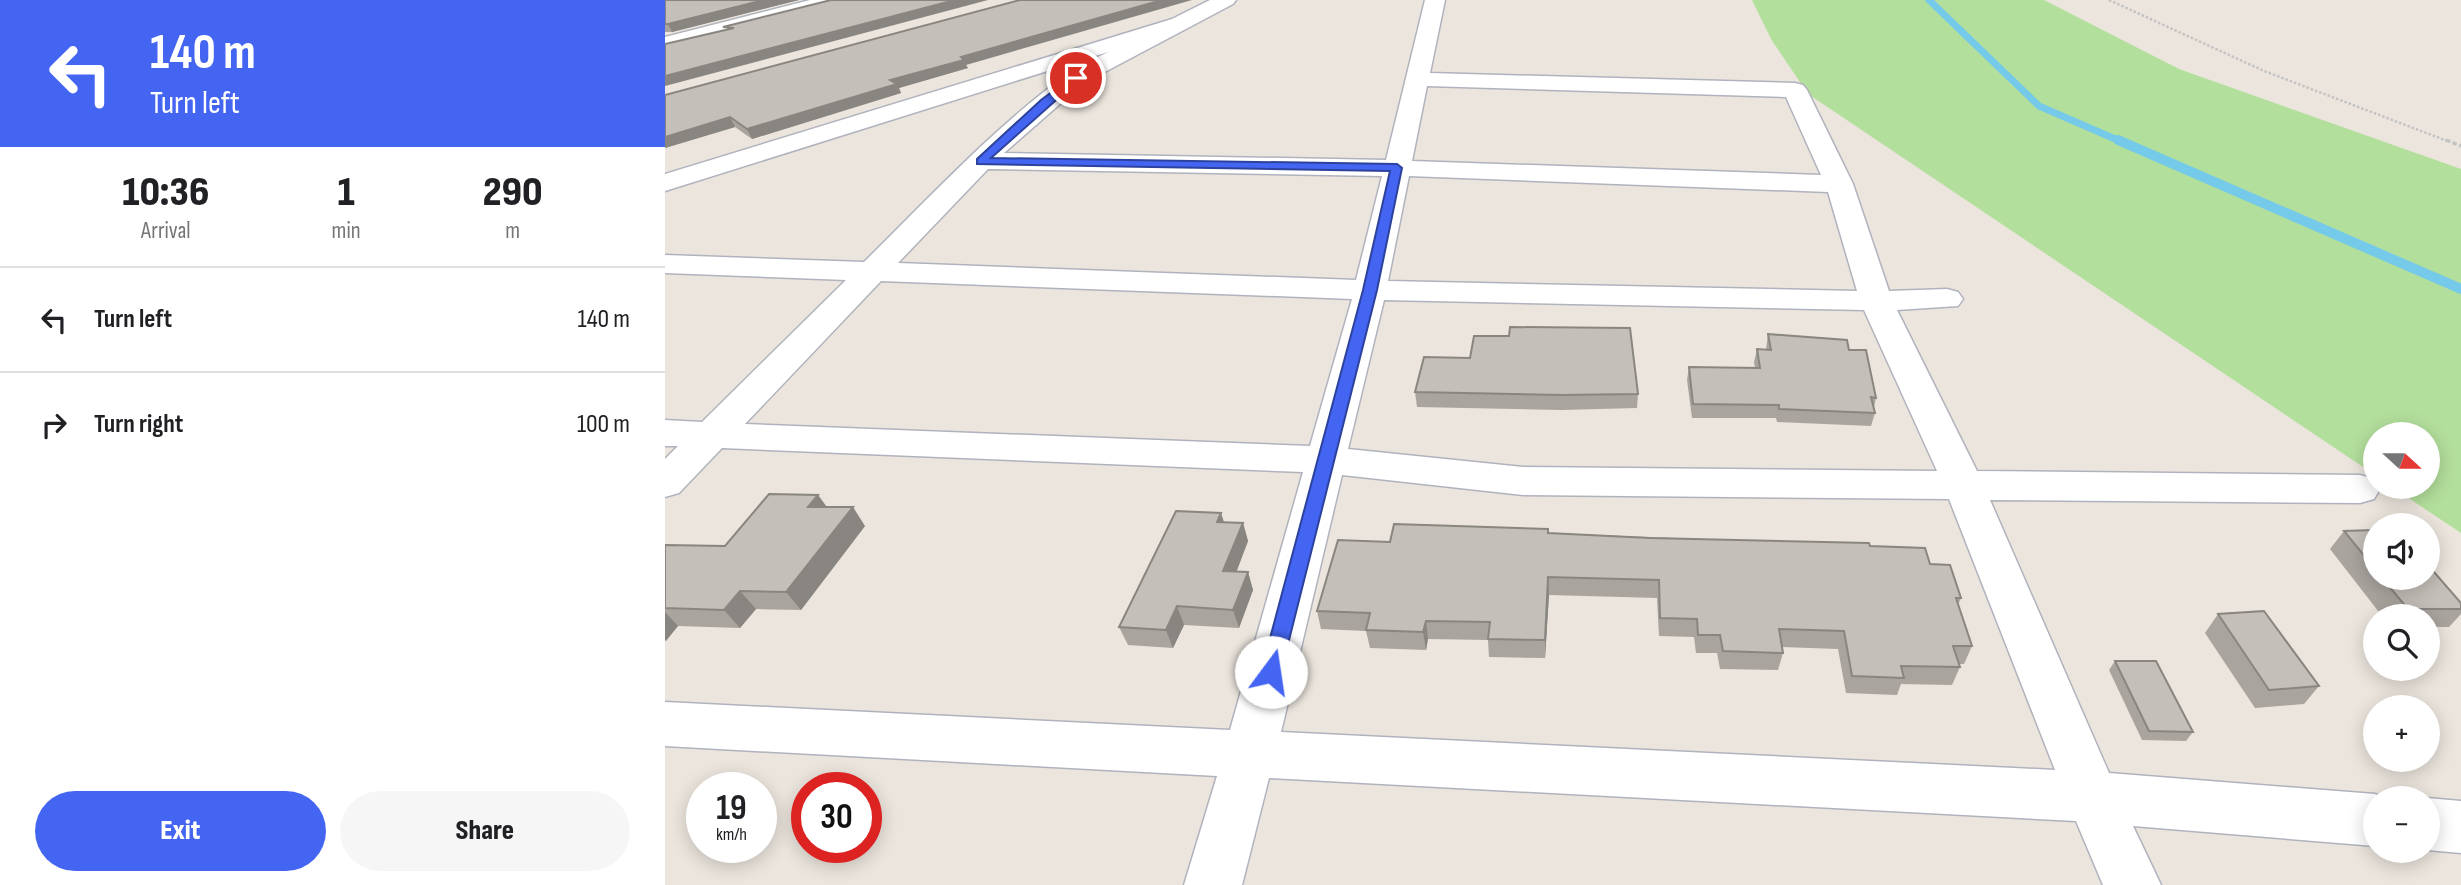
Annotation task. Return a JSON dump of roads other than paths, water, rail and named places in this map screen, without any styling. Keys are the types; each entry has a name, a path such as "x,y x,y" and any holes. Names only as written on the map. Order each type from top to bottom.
{"street":[{"path":"665,43 833,0"},
{"path":"665,483 981,161 1045,103 1076,78 1226,0"},
{"path":"1213,885 1251,752 1370,290 1435,0"},
{"path":"665,183 1179,23"},
{"path":"1416,79 1795,90 1839,184 1876,301 1964,485 2092,797 2132,885"},
{"path":"981,161 1397,168 1839,184"},
{"path":"665,264 1370,290 1876,301 1947,299"},
{"path":"665,433 1325,460 1523,481 2361,489"},
{"path":"665,724 2092,797 2363,819"},
{"path":"2440,825 2461,827"}],"waterway":[{"path":"1929,0 2039,106 2122,142"},
{"path":"2118,140 2461,289"}]}
